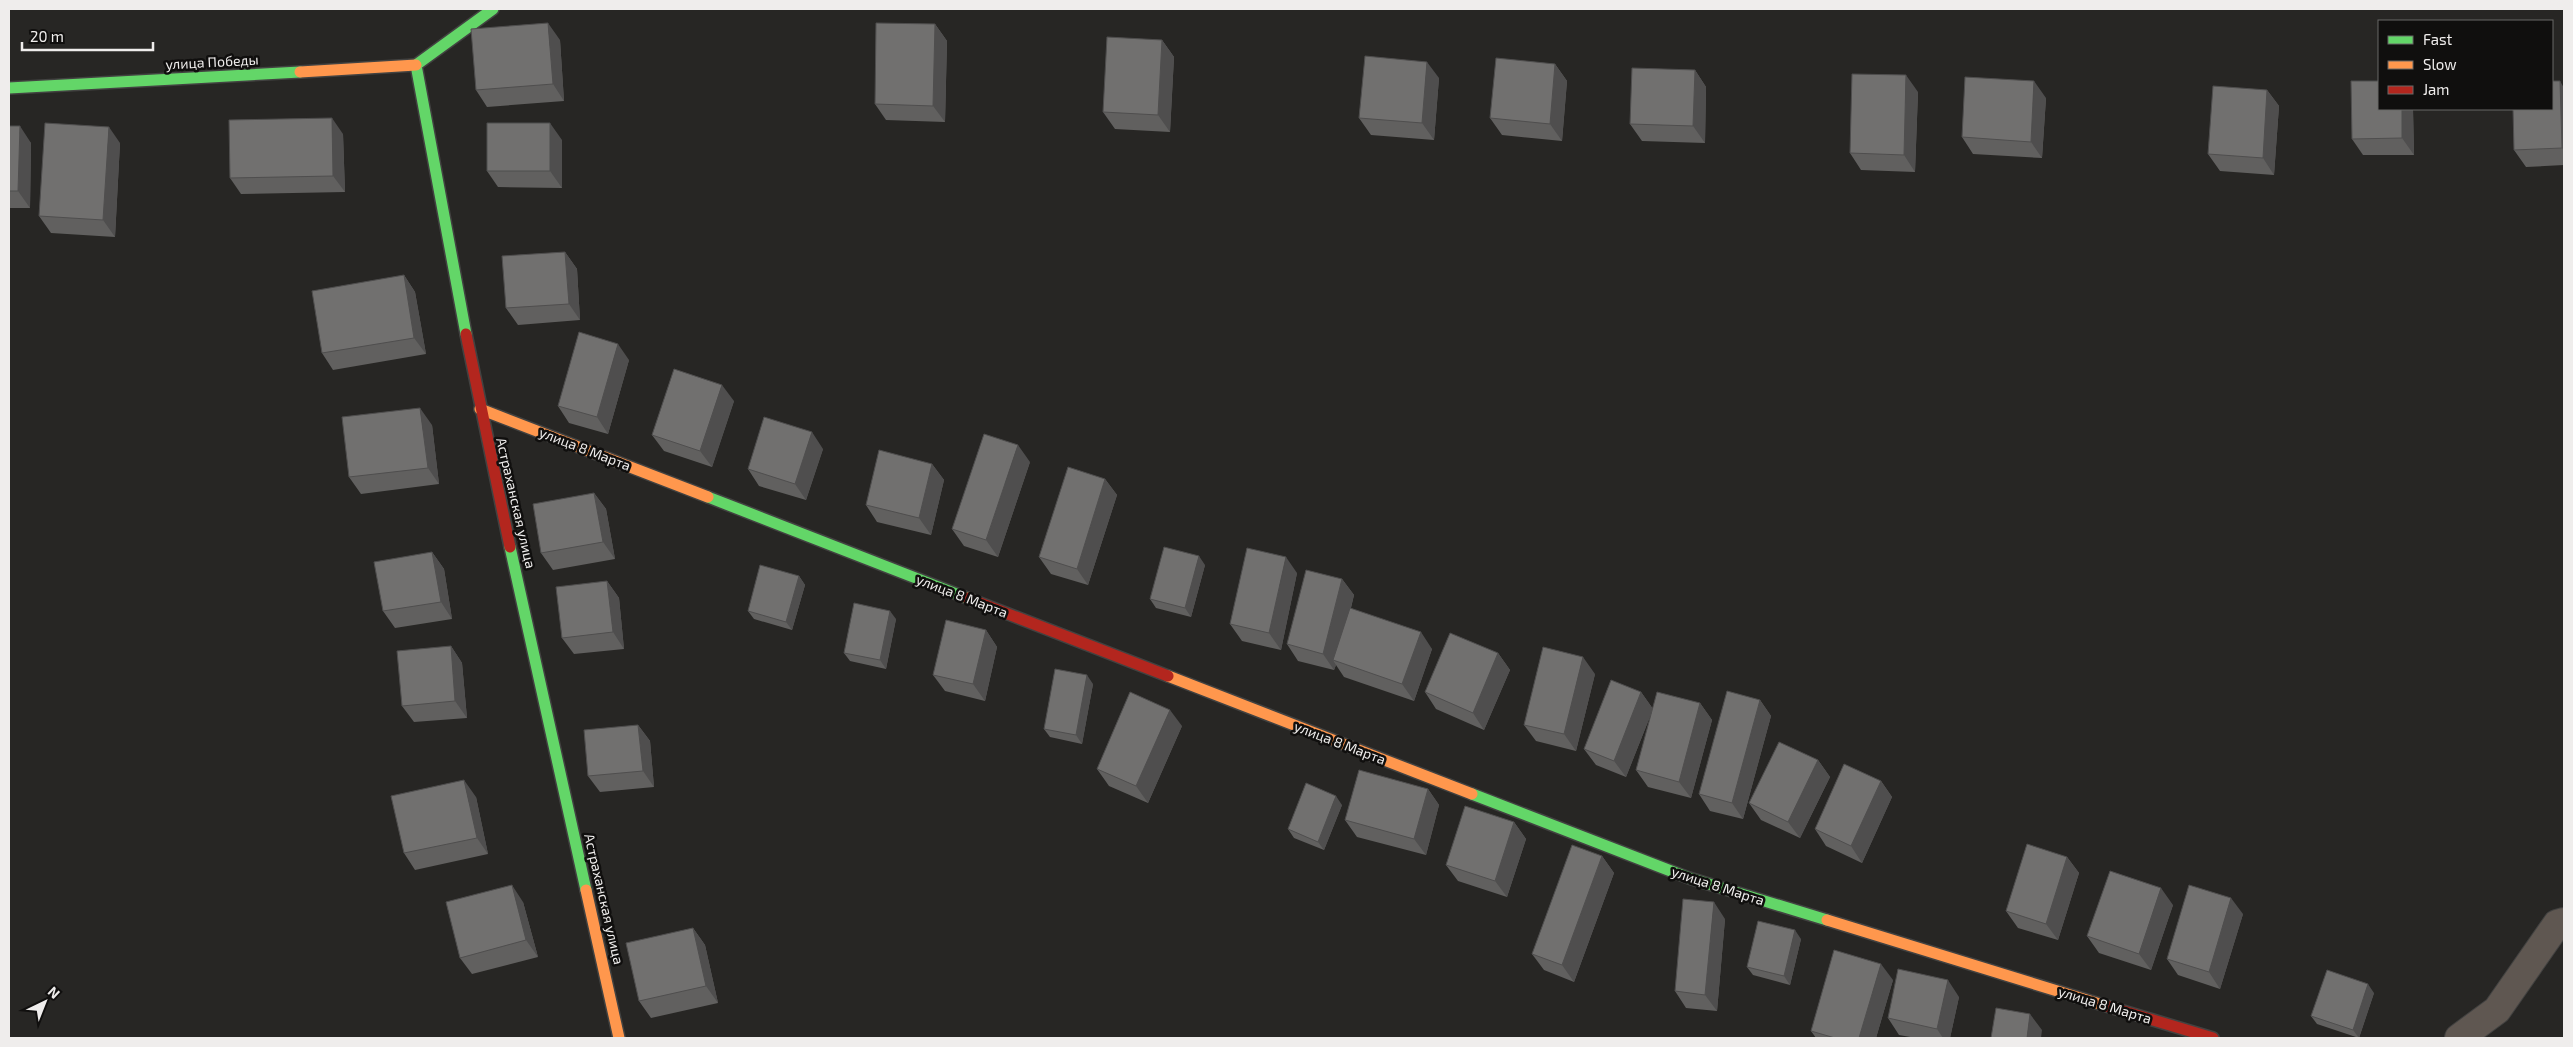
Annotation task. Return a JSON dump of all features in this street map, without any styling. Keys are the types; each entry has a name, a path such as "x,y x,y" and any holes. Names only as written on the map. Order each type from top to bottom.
{"street":[{"path":"416,65 492,9"},
{"name":"улица Победы","path":"9,88 416,65"},
{"name":"Астраханская улица","path":"416,65 480,409 619,1038"},
{"name":"улица 8 Марта","path":"480,409 1689,878 2213,1038"},
{"path":"2460,1038 2498,1010 2557,924 2564,922"}],"building":[{"path":"548,23 553,84 476,90 471,29"},
{"path":"876,23 935,24 933,106 875,104"},
{"path":"1107,37 1162,40 1158,115 1103,112"},
{"path":"1365,56 1427,62 1422,123 1359,118"},
{"path":"1496,58 1555,64 1550,124 1490,118"},
{"path":"1632,68 1695,70 1693,126 1630,124"},
{"path":"1852,74 1906,75 1904,155 1850,153"},
{"path":"1965,77 2034,81 2031,142 1962,137"},
{"path":"2351,81 2378,81 2378,110 2402,110 2402,138 2352,139"},
{"path":"2553,81 2560,81 2562,148 2514,150 2513,110 2553,110"},
{"path":"2213,86 2267,90 2263,158 2208,154"},
{"path":"332,118 333,176 230,178 229,120"},
{"path":"45,123 109,127 103,220 39,216"},
{"path":"487,123 550,123 550,171 487,171"},
{"path":"9,126 20,126 18,191 9,191"},
{"path":"565,252 569,304 506,308 502,256"},
{"path":"404,275 414,338 322,353 312,291"},
{"path":"579,332 618,344 597,417 558,406"},
{"path":"674,369 722,385 700,451 652,435"},
{"path":"420,408 428,468 349,477 342,417"},
{"path":"764,417 812,432 795,484 748,469"},
{"path":"984,434 1018,445 986,540 952,529"},
{"path":"879,450 932,464 919,518 866,505"},
{"path":"1068,467 1105,479 1077,569 1039,557"},
{"path":"594,493 603,542 541,553 533,504"},
{"path":"1164,547 1199,556 1185,608 1150,599"},
{"path":"1247,548 1286,557 1269,633 1230,624"},
{"path":"432,552 441,602 383,611 374,562"},
{"path":"760,565 799,576 786,622 748,611"},
{"path":"1306,570 1342,579 1323,654 1287,644"},
{"path":"607,581 613,632 562,638 556,587"},
{"path":"854,603 890,611 880,660 844,653"},
{"path":"1350,608 1421,632 1402,684 1333,660"},
{"path":"946,620 986,630 973,684 933,675"},
{"path":"1450,633 1498,653 1473,713 1425,692"},
{"path":"451,646 455,701 402,706 397,651"},
{"path":"1543,647 1583,657 1564,734 1524,725"},
{"path":"1055,669 1087,675 1076,735 1044,729"},
{"path":"1611,680 1641,692 1614,761 1584,749"},
{"path":"1727,691 1760,700 1732,803 1699,794"},
{"path":"1130,692 1170,710 1136,786 1097,769"},
{"path":"1657,692 1700,703 1679,782 1636,770"},
{"path":"638,725 643,771 588,776 584,730"},
{"path":"1779,742 1818,760 1788,822 1749,803"},
{"path":"1844,764 1881,781 1851,846 1815,829"},
{"path":"1359,770 1428,789 1414,839 1345,820"},
{"path":"464,780 477,838 404,853 391,796"},
{"path":"1306,783 1336,796 1318,842 1288,829"},
{"path":"1465,806 1514,822 1495,881 1446,865"},
{"path":"2027,844 2067,857 2046,924 2006,911"},
{"path":"1572,845 1602,856 1562,965 1532,954"},
{"path":"2110,871 2161,888 2139,954 2087,936"},
{"path":"512,885 526,940 460,958 446,902"},
{"path":"2189,885 2231,898 2209,972 2167,959"},
{"path":"1683,899 1714,902 1705,995 1675,991"},
{"path":"1758,921 1795,930 1784,976 1747,967"},
{"path":"693,928 706,986 639,1001 626,943"},
{"path":"1834,950 1881,964 1859,1038 1835,1038 1811,1031"},
{"path":"1898,969 1948,980 1937,1029 1888,1018"},
{"path":"2327,970 2368,984 2353,1030 2311,1016"},
{"path":"1996,1008 2030,1014 2027,1038 1991,1038"}],"traffic: fast":[{"path":"466,334 416,65 493,9"},
{"path":"9,88 300,72"},
{"path":"708,497 967,598"},
{"path":"510,547 586,890"},
{"path":"1472,794 1689,878 1827,920"}],"traffic: slow":[{"path":"300,72 416,65"},
{"path":"480,409 708,497"},
{"path":"1168,676 1472,794"},
{"path":"586,890 619,1038"},
{"path":"1827,920 2103,1005"}],"traffic: jam":[{"path":"466,334 510,547"},
{"path":"967,598 1168,676"},
{"path":"2103,1005 2213,1038"}]}
